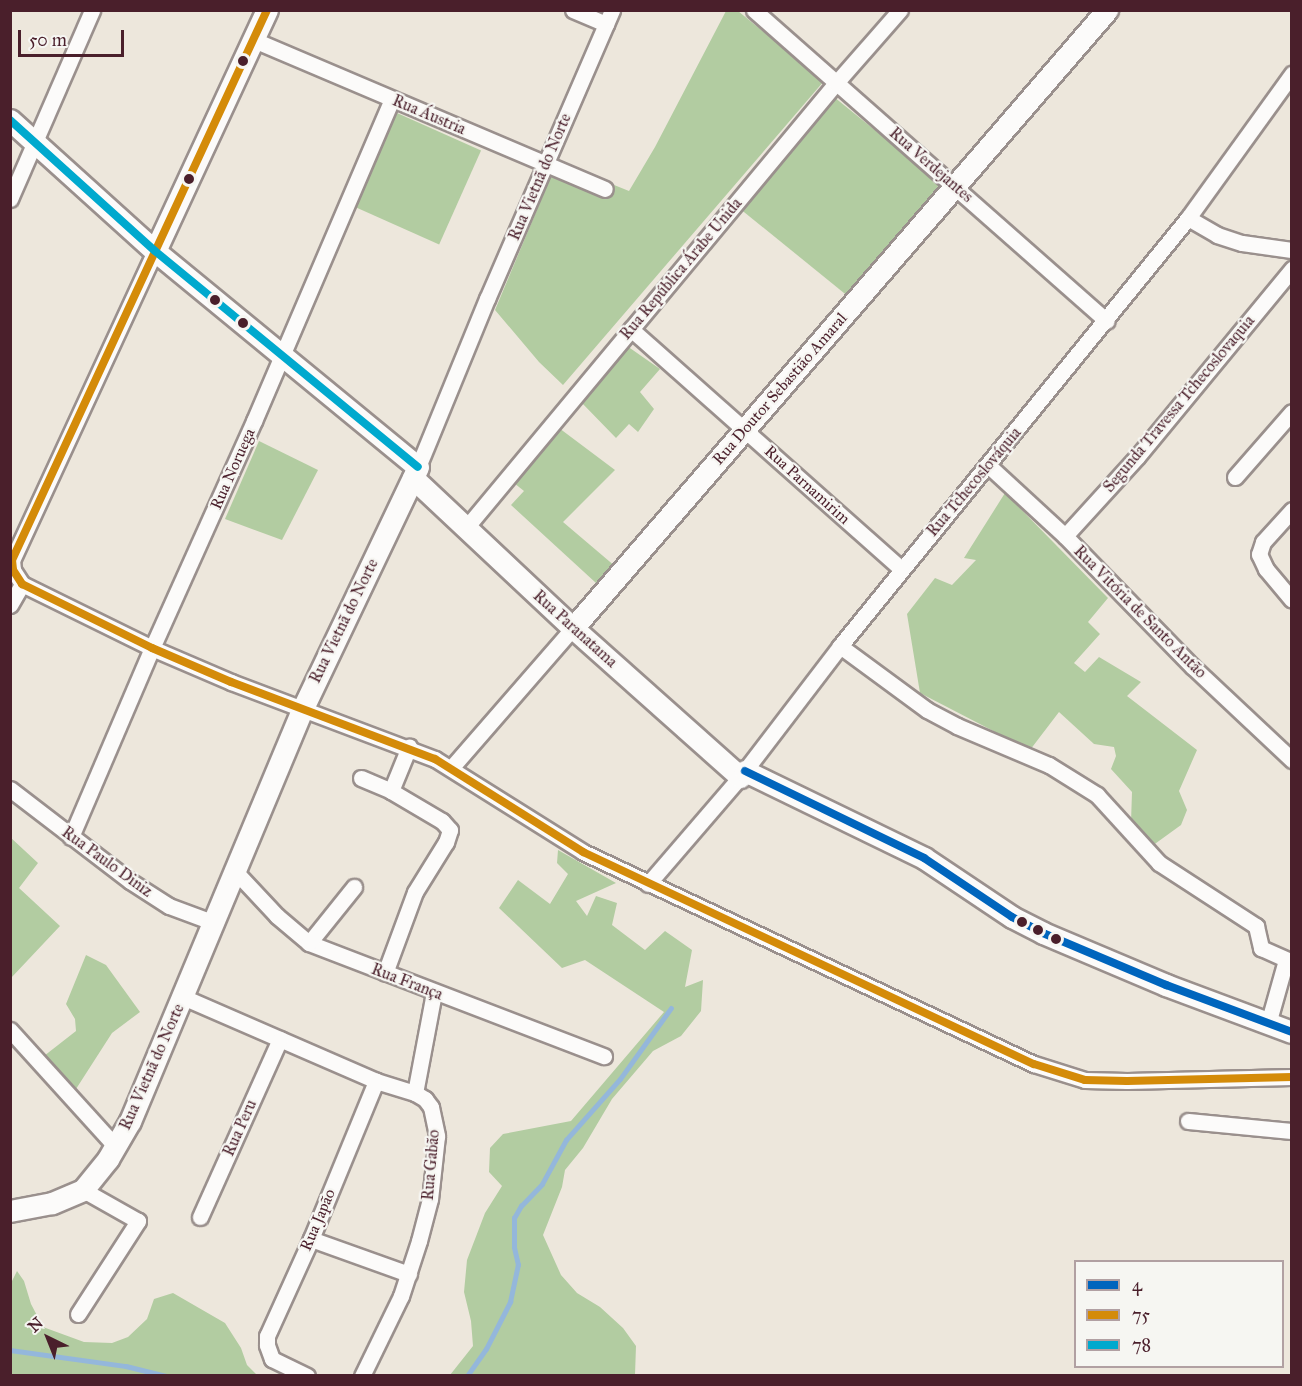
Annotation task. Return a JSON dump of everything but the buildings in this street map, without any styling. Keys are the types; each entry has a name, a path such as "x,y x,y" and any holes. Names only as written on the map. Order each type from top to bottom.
{"street":[{"path":"10,199 92,10"},
{"path":"267,10 12,560 13,570 22,584 152,648 302,710 409,747 452,767 517,812 583,852 1003,1050 1056,1072 1084,1080 1127,1082 1292,1077"},
{"path":"573,10 609,17"},
{"name":"Rua Verdejantes","path":"754,10 1107,321"},
{"name":"Rua República Árabe Unida","path":"465,529 836,83 900,10"},
{"name":"Rua Doutor Sebastião Amaral","path":"452,767 1107,10"},
{"name":"Rua Vietnã do Norte","path":"10,1211 52,1203 83,1190 116,1147 130,1121 302,710 416,472 609,17"},
{"name":"Rua Áustria","path":"254,40 605,189"},
{"name":"Rua Tchecoslováquia","path":"648,884 743,774 901,569 1107,321 1188,218 1292,74"},
{"name":"Rua Noruega","path":"71,837 392,99"},
{"name":"Rua Paranatama","path":"10,120 155,251 282,355 416,472 465,529 573,628 743,774 924,858 1012,917 1043,933 1166,985 1292,1032"},
{"path":"1188,218 1217,235 1233,240 1292,250"},
{"name":"Segunda Travessa Tchecoslovaquia","path":"1065,536 1137,457 1292,269"},
{"name":"Rua Parnamirim","path":"631,329 901,569"},
{"path":"1235,477 1292,412"},
{"name":"Rua Vitória de Santo Antão","path":"988,465 1065,536 1193,667 1292,760"},
{"path":"1292,510 1263,542 1259,554 1261,561 1292,600"},
{"path":"10,605 22,584"},
{"path":"840,646 927,710 957,726 1048,765 1097,795 1159,863 1256,926 1261,948 1289,961 1268,1023"},
{"path":"391,791 409,747"},
{"path":"361,778 391,791 442,821 450,830 446,842 415,892 385,973"},
{"name":"Rua Paulo Diniz","path":"10,789 130,882 169,906 212,922"},
{"name":"Rua França","path":"234,870 277,916 309,943 604,1056"},
{"path":"309,943 354,887"},
{"path":"183,997 376,1080 415,1093 434,992"},
{"path":"10,1030 116,1147"},
{"name":"Rua Peru","path":"200,1216 280,1039"},
{"name":"Rua Japão","path":"307,1376 272,1359 267,1345 267,1336 311,1239 376,1080"},
{"name":"Rua Gabão","path":"362,1376 409,1274 430,1199 437,1136 432,1107 415,1093"},
{"path":"1188,1121 1292,1131"},
{"path":"78,1314 138,1221 83,1190"},
{"path":"311,1239 409,1274"}],"green space":[{"path":"726,11 738,11 824,81 563,385 539,362 495,310 557,162 629,191 655,147"},
{"path":"834,97 940,183 849,297 742,210"},
{"path":"397,113 481,150 439,245 355,207"},
{"path":"627,346 660,369 640,392 654,409 638,432 629,424 616,438 581,402"},
{"path":"559,428 615,470 563,522 616,567 596,583 511,505 524,491 514,483"},
{"path":"259,441 318,470 282,540 225,519"},
{"path":"1005,493 1108,598 1088,622 1100,634 1074,663 1085,672 1099,657 1141,682 1127,696 1197,750 1179,791 1187,810 1181,825 1152,846 1131,822 1132,792 1111,769 1116,756 1114,747 1094,744 1059,712 1030,750 920,693 907,614 935,578 952,585 976,560 964,558"},
{"path":"10,837 38,863 19,888 60,926 11,978"},
{"path":"558,850 616,883 576,901 587,916 596,896 617,903 612,925 645,950 665,931 692,950 685,987 703,980 701,1011 681,1036 653,1051 612,1099 583,1148 565,1170 562,1187 543,1235 561,1275 577,1293 600,1307 623,1328 636,1346 635,1375 450,1375 473,1346 471,1321 464,1292 467,1260 485,1213 502,1186 489,1172 490,1148 503,1134 571,1121 664,1012 585,960 562,968 499,908 518,880 550,904 568,874 557,863"},
{"path":"86,955 106,965 140,1012 112,1033 76,1089 44,1056 76,1031 75,1019 66,1004"},
{"path":"17,1271 24,1281 31,1304 43,1327 84,1342 112,1343 128,1337 147,1319 154,1299 173,1293 225,1323 241,1348 247,1365 257,1375 11,1375 11,1283"}],"waterway":[{"path":"467,1376 486,1349 510,1302 518,1265 514,1247 514,1218 521,1206 542,1184 566,1140 620,1079 671,1008"},
{"path":"10,1350 126,1366 166,1376"}],"transit line":[{"name":"75","path":"267,10 12,560 13,570 22,584 152,648 231,682 435,759 583,852 1034,1064 1085,1080 1292,1077"},
{"name":"78","path":"10,120 155,251 418,467"},
{"name":"4","path":"745,771 924,858 1012,917 1043,933 1166,985 1292,1032"}]}
